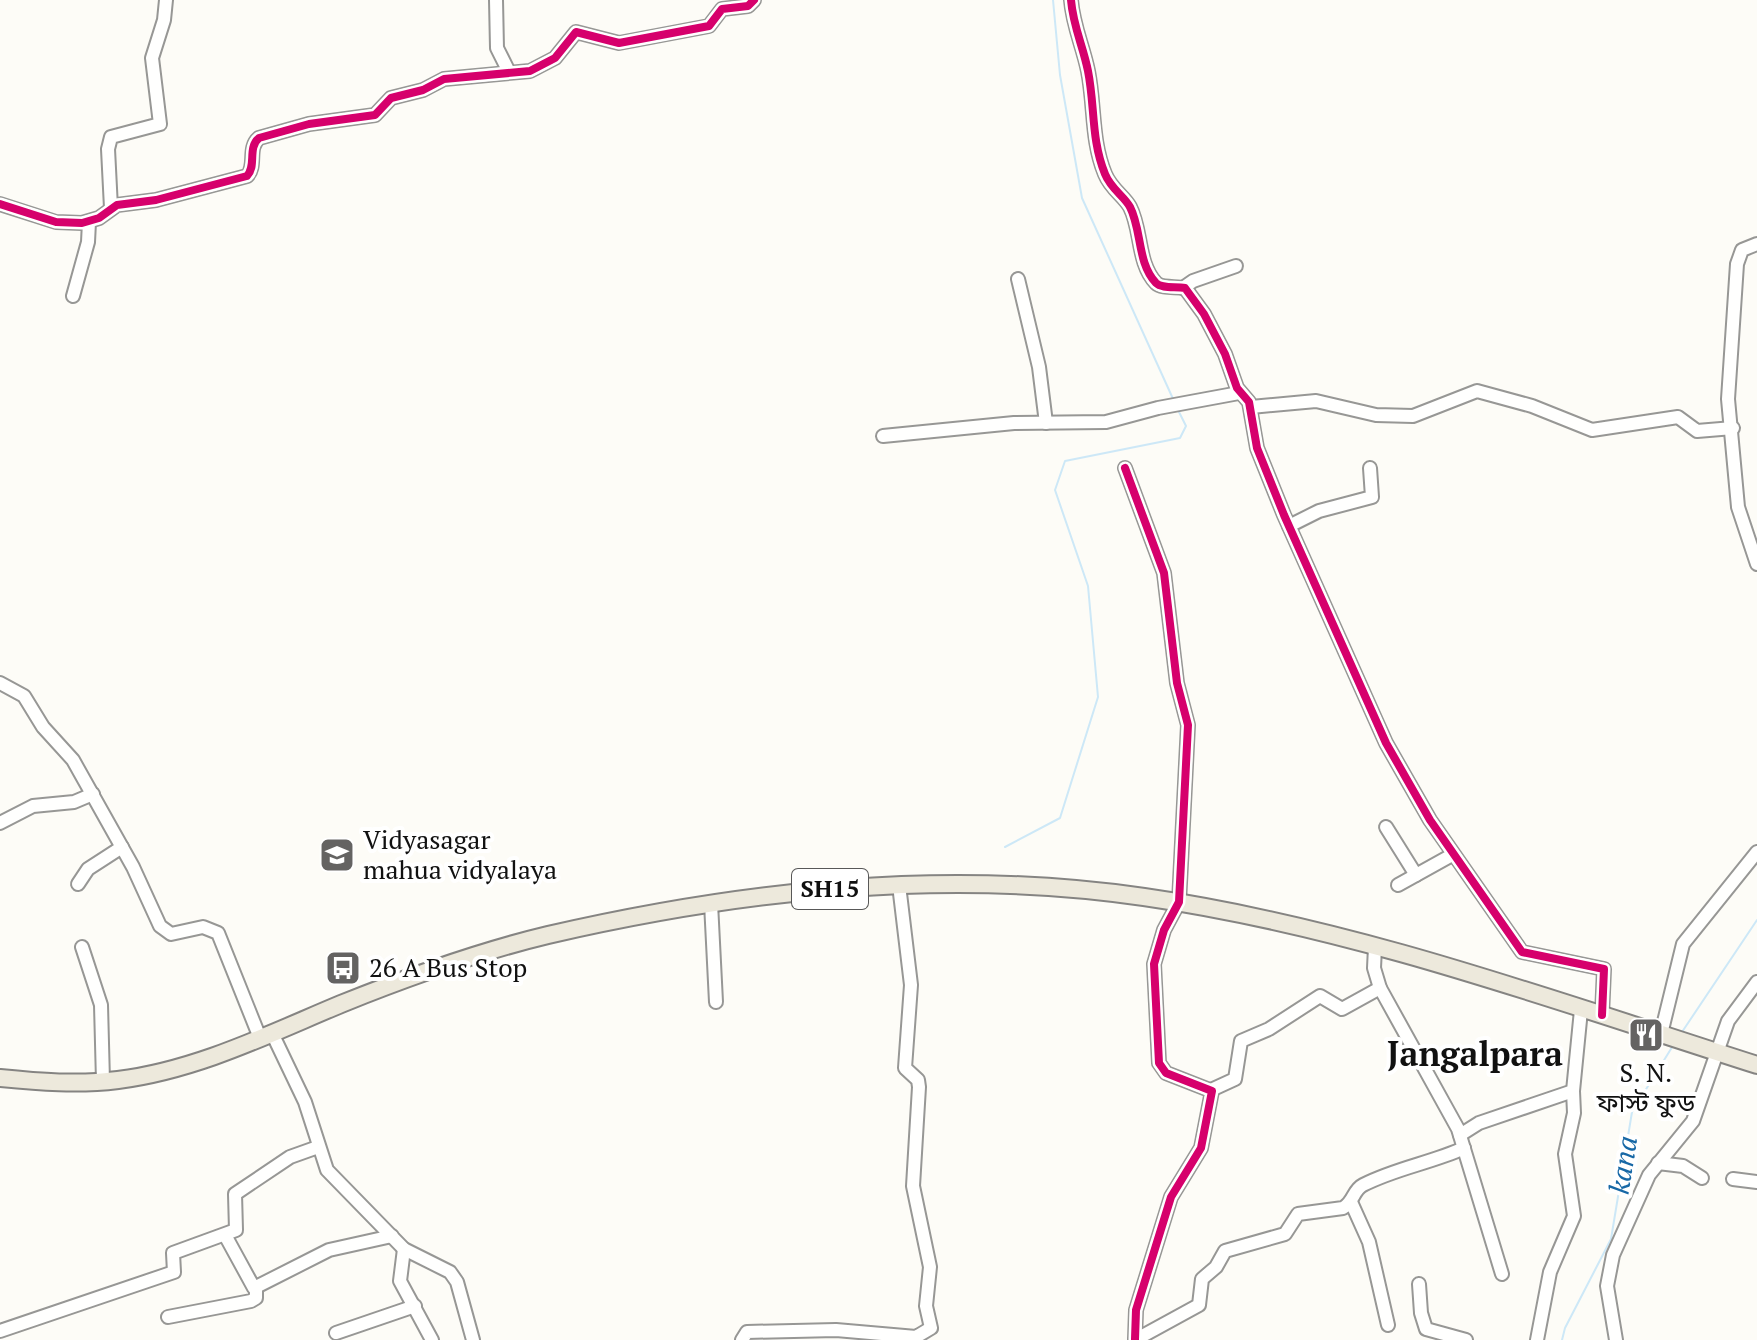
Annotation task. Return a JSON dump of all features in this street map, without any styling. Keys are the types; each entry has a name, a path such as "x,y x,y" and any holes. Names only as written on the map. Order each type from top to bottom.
{"main road":[{"name":"SH15","path":"0,1078 58,1083 103,1081 173,1069 409,978 499,948 632,916 711,903 825,889 899,885 1006,885 1179,902 1282,922 1602,1015 1757,1065"}],"street":[{"path":"111,208 108,149 111,137 160,124 152,58 164,20 166,0"},
{"path":"496,0 497,48 508,70"},
{"path":"0,204 56,222 89,222 111,208 247,176 251,172 254,142 259,138 309,124 370,117 380,112 391,98 419,92 441,80 470,79 508,70 530,71 553,59 576,32 619,43 709,26 725,7 748,6 754,0"},
{"path":"1071,0 1074,32 1088,72 1095,141 1114,192 1130,207 1140,247 1154,280 1162,286 1183,288 1193,281 1236,266"},
{"path":"73,296 89,236 89,222"},
{"path":"1757,244 1742,250 1737,264 1728,393 1738,507 1757,564"},
{"path":"1018,279 1039,367 1046,423"},
{"path":"1183,288 1211,327 1239,393 1251,407 1256,443 1289,526 1386,743 1452,855 1524,954 1603,967 1602,1015"},
{"path":"1251,407 1316,401 1376,415 1413,416 1477,391 1532,406 1592,430 1678,417 1697,431 1733,428"},
{"path":"883,436 1046,423 1106,422 1158,408 1239,393"},
{"path":"1125,468 1164,573 1177,683 1188,719 1179,902 1161,936 1154,964 1160,1066 1166,1073 1211,1090 1235,1079 1239,1044 1243,1040 1269,1029 1320,996 1342,1009 1380,988"},
{"path":"1289,526 1325,508 1372,497 1370,468"},
{"path":"0,683 24,696 43,727 73,760 165,930 177,934 205,927 218,933 266,1035 305,1102 318,1147 331,1174 404,1249 450,1272 457,1282 473,1340"},
{"path":"0,823 33,806 71,803 93,794"},
{"path":"1386,827 1416,875"},
{"path":"78,884 88,869 122,847"},
{"path":"1666,1036 1683,944 1757,852"},
{"path":"1398,885 1452,855"},
{"path":"742,1340 747,1332 836,1330 916,1337 931,1328 926,1306 930,1267 913,1186 919,1087 918,1080 905,1068 911,985 899,885"},
{"path":"711,903 716,1002"},
{"path":"82,947 101,1005 103,1081"},
{"path":"1375,947 1374,968 1380,988 1462,1141 1502,1274"},
{"path":"1616,1340 1607,1291 1611,1262 1640,1192 1658,1163 1693,1121 1728,1021 1757,982"},
{"path":"1537,1340 1550,1272 1574,1216 1565,1154 1574,1113 1573,1091 1581,1010"},
{"path":"1135,1340 1136,1310 1171,1197 1201,1148 1211,1090"},
{"path":"1135,1340 1199,1305 1203,1296 1202,1279 1214,1269 1225,1251 1285,1234 1298,1214 1338,1209 1351,1202 1361,1186 1401,1168 1433,1162 1483,1121 1573,1091"},
{"path":"0,1331 174,1272 173,1253 237,1229 235,1194 290,1157 318,1147"},
{"path":"1658,1163 1680,1165 1702,1178"},
{"path":"1733,1179 1757,1182"},
{"path":"1351,1202 1369,1242 1388,1325"},
{"path":"168,1317 256,1298 256,1288 225,1235"},
{"path":"256,1288 329,1250 392,1236"},
{"path":"404,1249 399,1274 432,1340"},
{"path":"1419,1284 1421,1313 1426,1329 1466,1340"},
{"path":"336,1333 415,1306"}],"waterway":[{"path":"1053,0 1060,75 1082,198 1174,401"},
{"path":"1005,847 1060,818 1098,697 1088,586 1055,490 1065,461 1180,438 1186,426 1178,410"},
{"name":"kana","path":"1682,1032 1757,920"},
{"name":"kana","path":"1562,1340 1565,1328 1611,1239 1632,1112 1674,1044"}],"cycle path":[{"path":"0,204 56,222 82,223 99,218 117,205 156,200 247,176 253,147 259,138 309,124 375,115 391,98 423,90 444,79 530,71 555,58 576,32 619,43 709,26 722,9 748,6 754,0"},
{"path":"1071,0 1088,71 1097,148 1105,174 1130,207 1150,275 1159,285 1185,288 1204,314 1225,354 1237,388 1249,402 1257,448 1386,743 1430,820 1522,952 1604,969 1602,1015"},
{"path":"1125,468 1164,573 1177,683 1188,725 1179,902 1164,930 1154,964 1159,1063 1166,1073 1212,1091 1201,1148 1171,1197 1136,1310 1135,1339"}],"place":[{"name":"Vidyasagar mahua vidyalaya","path":"337,855"},
{"name":"26 A Bus Stop","path":"343,968"},
{"name":"S. N. ফাস্ট ফুড","path":"1646,1035"}],"district":[{"name":"Jangalpara","path":"1475,1054"}]}
